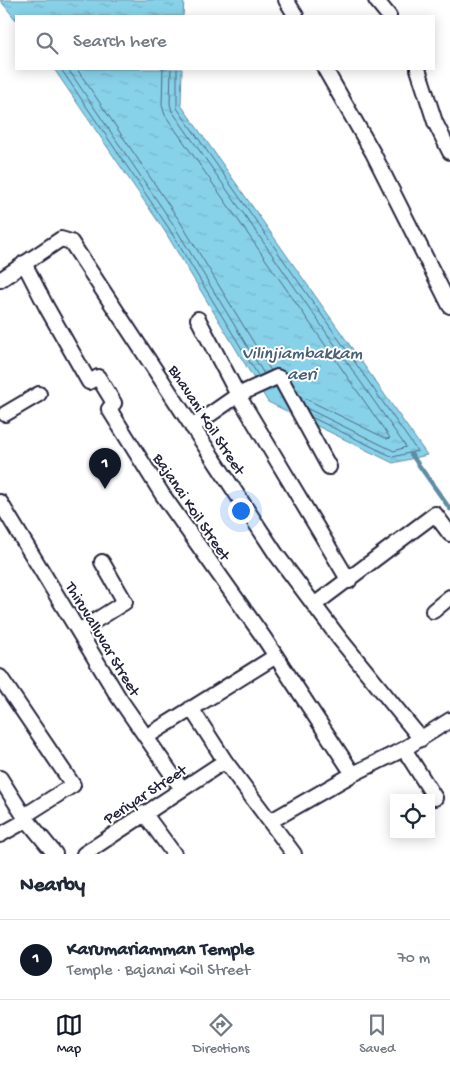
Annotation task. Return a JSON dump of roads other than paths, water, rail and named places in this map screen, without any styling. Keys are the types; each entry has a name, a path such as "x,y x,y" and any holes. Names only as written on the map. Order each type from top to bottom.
{"street":[{"path":"286,0 295,15"},
{"path":"376,0 388,15"},
{"path":"326,70 373,153 450,306"},
{"path":"418,70 435,122 450,152"},
{"name":"Bhavani Koil Street","path":"24,263 61,239 71,242 276,554 314,605 421,739"},
{"path":"0,280 24,263"},
{"name":"Bajanai Koil Street","path":"24,263 46,308 88,382 98,377 114,403 109,409 162,494 276,656 354,774"},
{"path":"198,319 238,395 348,581"},
{"path":"192,427 238,395 274,376 281,379 329,467"},
{"path":"2,412 39,394"},
{"name":"Thiruvalluvar Street","path":"0,502 119,698 182,789"},
{"path":"314,605 435,514 450,534"},
{"path":"79,631 125,602 102,562"},
{"path":"433,611 450,597"},
{"path":"146,737 276,656"},
{"path":"0,677 73,785 0,835"},
{"path":"191,708 225,761 294,854"},
{"path":"271,821 354,774 404,749 450,720"},
{"path":"404,749 432,794"},
{"name":"Periyar Street","path":"84,854 225,761"},
{"path":"0,778 26,818 55,854"},
{"path":"144,813 174,854"}],"water":[{"path":"0,0 184,0 183,15 15,15 15,19"},
{"name":"Vilinjiambakkam aeri","path":"55,70 182,70 181,105 427,455 393,463 268,402 164,230"}],"waterway":[{"path":"411,454 450,509"}],"place":[{"name":"Karumariamman Temple","path":"105,489"}]}
